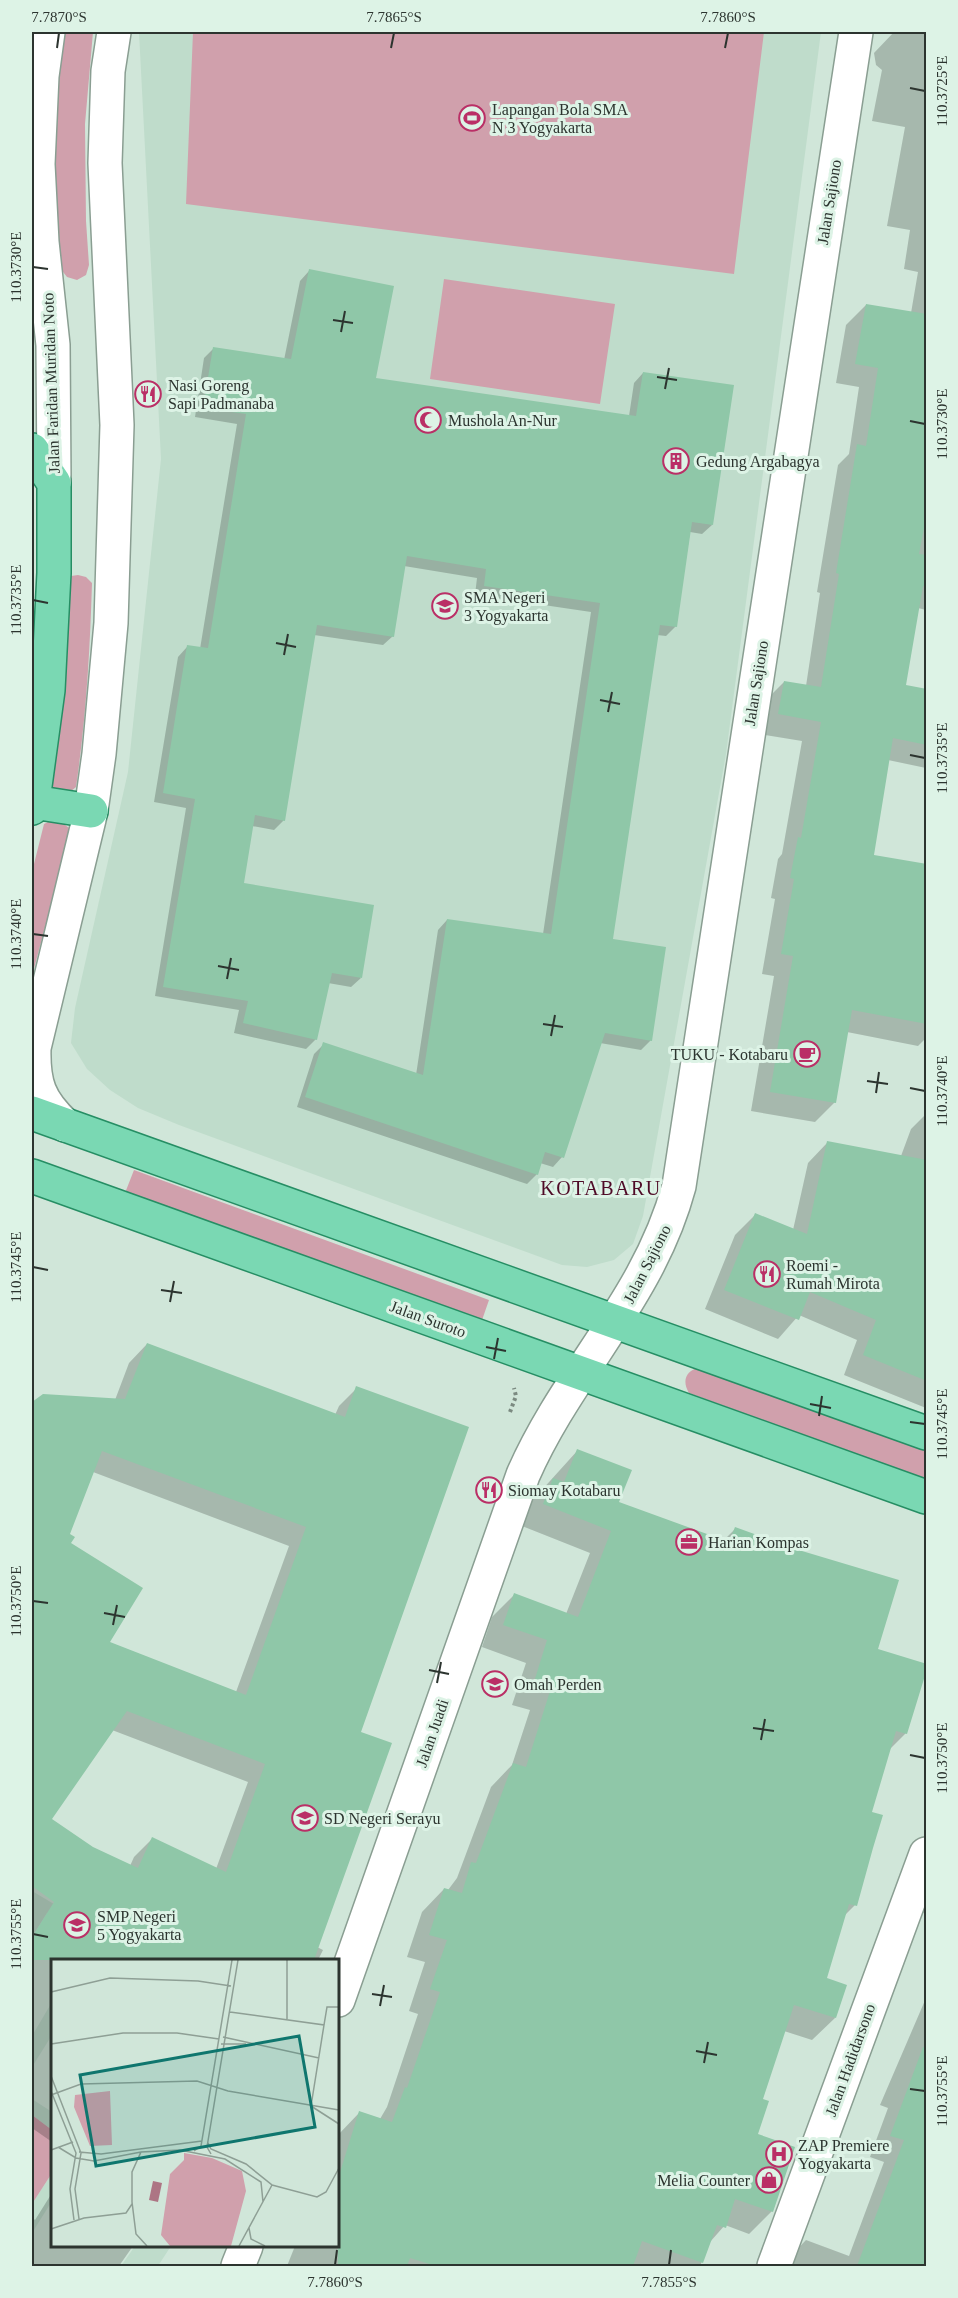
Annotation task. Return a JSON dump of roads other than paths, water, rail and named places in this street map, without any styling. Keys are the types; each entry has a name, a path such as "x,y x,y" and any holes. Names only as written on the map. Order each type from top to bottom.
{"main road":[{"path":"32,450 54,483 54,573 48,690 32,805 91,810"},
{"path":"32,1113 927,1433"},
{"name":"Jalan Suroto","path":"36,1179 927,1497"}],"street":[{"name":"Jalan Faridan Muridan Noto","path":"48,32 42,76 38,164 42,242 52,345 54,483"},
{"path":"65,1125 49,1111 40,1094 33,1072 34,1048 91,810 103,719 113,571 117,425 105,202 105,120 114,32"},
{"name":"Jalan Sajiono","path":"582,1375 656,1251 670,1218 679,1186 856,32"},
{"name":"Jalan Juadi","path":"339,1997 523,1475 539,1441 582,1375"},
{"name":"Jalan Hadidarsono","path":"774,2266 927,1854"},
{"path":"238,2266 246,2247"}],"place":[{"name":"Lapangan Bola SMA N 3 Yogyakarta","path":"472,118"},
{"name":"Nasi Goreng Sapi Padmanaba","path":"148,394"},
{"name":"Mushola An-Nur","path":"428,420"},
{"name":"Gedung Argabagya","path":"676,461"},
{"name":"SMA Negeri 3 Yogyakarta","path":"445,606"},
{"name":"TUKU - Kotabaru","path":"807,1054"},
{"name":"Roemi - Rumah Mirota","path":"767,1274"},
{"name":"Siomay Kotabaru","path":"489,1490"},
{"name":"Harian Kompas","path":"689,1542"},
{"name":"Omah Perden","path":"495,1684"},
{"name":"SD Negeri Serayu","path":"305,1818"},
{"name":"SMP Negeri 5 Yogyakarta","path":"77,1925"},
{"name":"ZAP Premiere Yogyakarta","path":"779,2154"},
{"name":"Melia Counter","path":"769,2180"}],"district":[{"name":"KOTABARU","path":"601,1188"}]}
